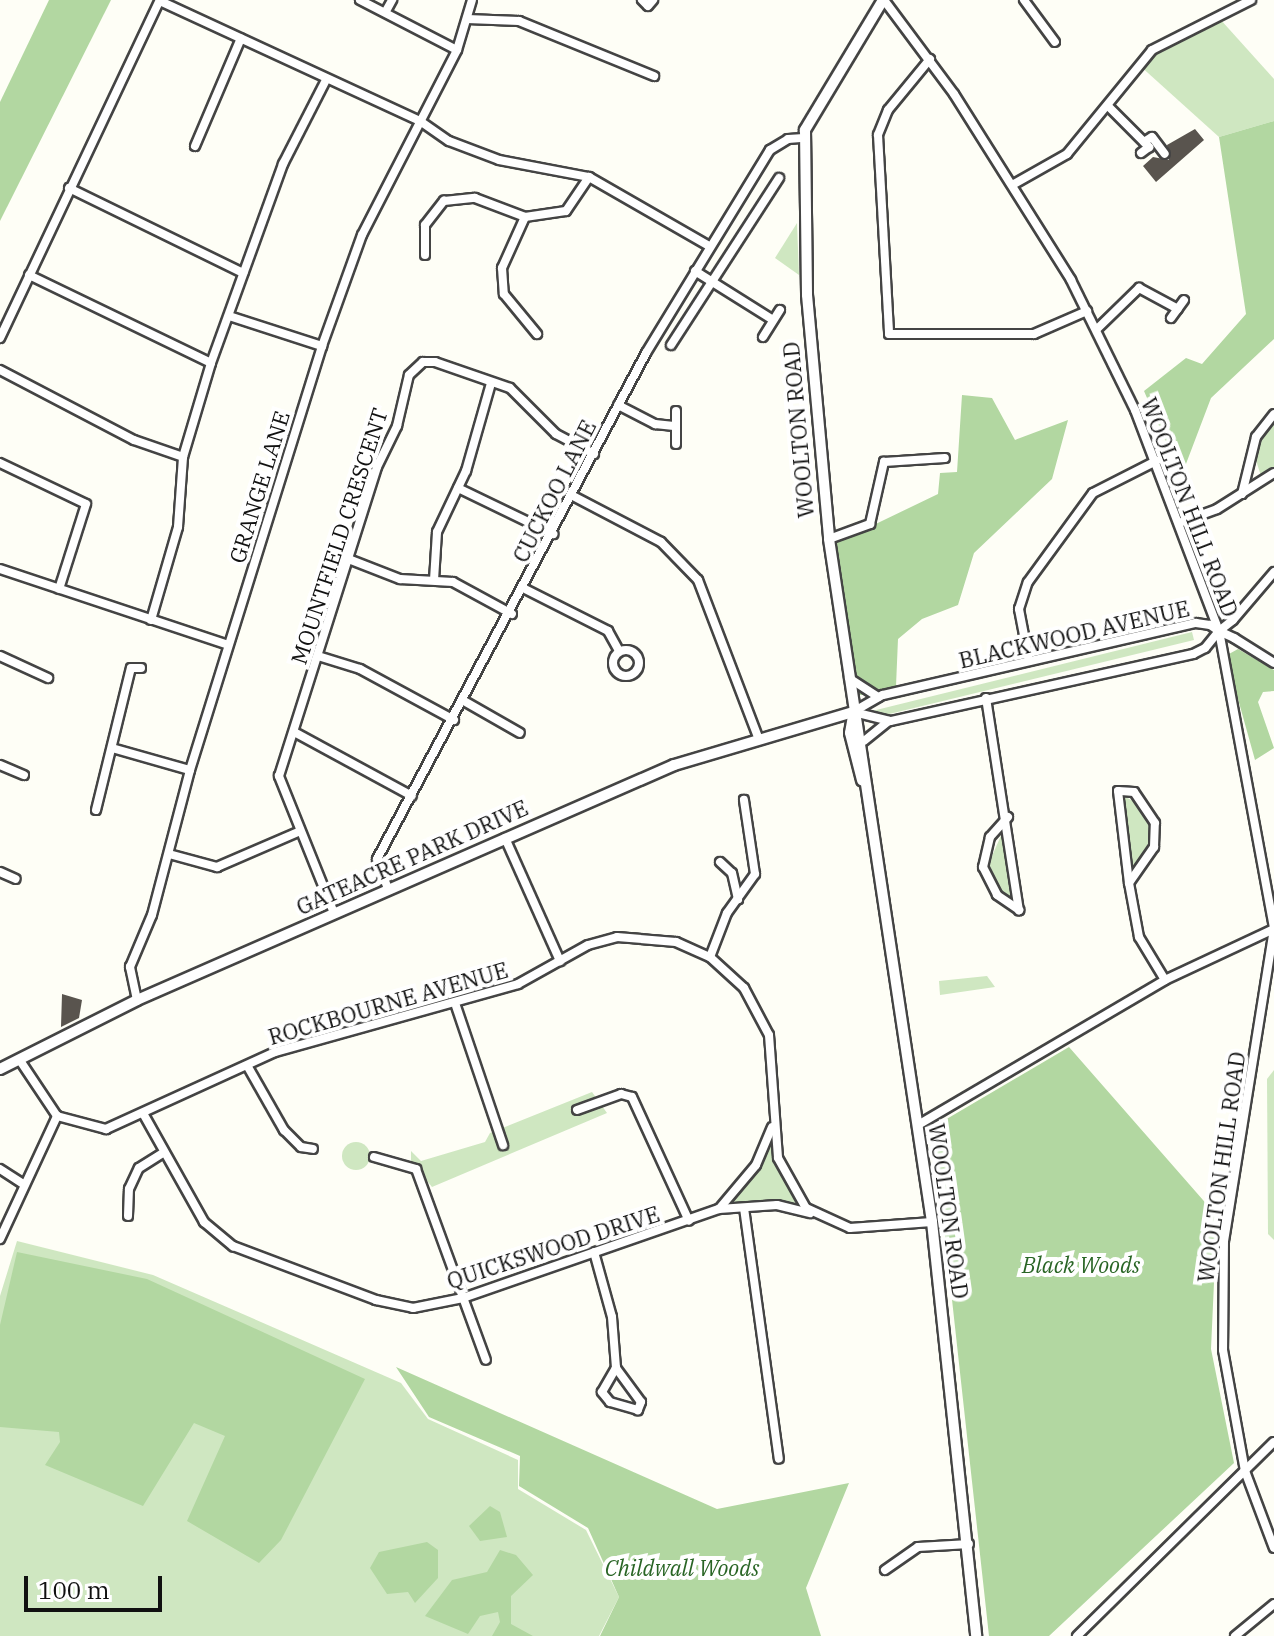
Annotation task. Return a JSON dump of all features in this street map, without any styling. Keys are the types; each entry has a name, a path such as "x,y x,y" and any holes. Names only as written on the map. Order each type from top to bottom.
{"street":[{"path":"0,338 160,0 326,80 420,121 449,141 499,160 589,177 709,246"},
{"path":"360,0 457,50"},
{"path":"386,11 392,0"},
{"name":"GRANGE LANE","path":"137,1000 128,978 169,854 190,770 322,346 362,235 457,50 472,0"},
{"path":"642,0 648,6 653,0"},
{"path":"804,138 816,107 883,0"},
{"name":"WOOLTON HILL ROAD","path":"883,0 930,59 1014,184 1097,329 1156,461 1219,631 1274,929 1220,1290 1231,1412 1245,1471 1274,1548"},
{"path":"1024,0 1055,42"},
{"path":"1014,184 1067,154 1109,107 1152,50 1251,0"},
{"path":"467,19 519,21 654,76"},
{"path":"195,146 241,38"},
{"path":"930,59 888,110 878,135 889,334 1034,334 1087,311"},
{"path":"151,620 178,527 183,457 211,363 283,164 326,80"},
{"path":"1109,107 1149,147 1141,153"},
{"path":"1144,142 1152,137 1165,154"},
{"name":"CUCKOO LANE","path":"388,889 377,859 512,614 618,405 709,246 770,150 788,139 804,138"},
{"name":"WOOLTON ROAD","path":"804,138 808,318 829,539 853,714 852,750 866,793"},
{"path":"425,255 425,225 444,201 475,198 525,217 566,211 589,177"},
{"path":"671,345 715,283 779,178"},
{"path":"69,188 243,273"},
{"path":"525,217 502,268 504,294 537,334"},
{"path":"695,271 773,320"},
{"path":"29,275 211,363"},
{"path":"1097,329 1139,288 1178,309"},
{"path":"1171,318 1184,300"},
{"path":"763,337 780,310"},
{"path":"229,316 322,346"},
{"name":"MOUNTFIELD CRESCENT","path":"334,913 279,786 409,375 423,362 435,362 510,388 556,434 594,454"},
{"path":"0,370 134,440 183,457"},
{"path":"434,580 437,532 458,488 491,383"},
{"path":"618,405 655,424 674,426"},
{"path":"676,411 676,444"},
{"path":"1242,494 1256,437 1274,414"},
{"path":"829,539 870,524 884,462 945,458"},
{"path":"1029,661 1019,615 1028,582 1093,493 1156,461"},
{"path":"0,463 86,504 59,589"},
{"path":"1179,523 1242,494 1274,473"},
{"path":"458,488 553,534"},
{"path":"573,496 661,542 698,580 758,737"},
{"path":"351,560 400,579 434,580 512,614"},
{"path":"0,569 228,645"},
{"path":"1274,572 1219,631 1274,663"},
{"path":"525,589 608,631 619,651"},
{"name":"BLACKWOOD AVENUE","path":"853,714 878,697 1190,624 1219,631"},
{"name":"BLACKWOOD AVENUE","path":"864,741 890,721 1193,654 1219,631"},
{"path":"0,656 48,678"},
{"path":"318,656 360,669 454,720"},
{"path":"96,810 131,668 141,668"},
{"path":"846,674 878,697"},
{"path":"986,698 1008,817 1019,910 997,895 983,867 990,837 1008,817"},
{"path":"464,701 520,733"},
{"name":"WOOLTON ROAD","path":"853,714 864,741 866,793 932,1222 970,1544 976,1636"},
{"name":"BLACKWOOD AVENUE","path":"853,714 890,721"},
{"name":"GATEACRE PARK DRIVE","path":"0,1069 137,1000 674,765 758,737 853,714"},
{"path":"294,732 412,796"},
{"path":"112,748 190,770"},
{"path":"0,765 24,775"},
{"path":"1129,883 1154,847 1155,823 1134,792 1118,791 1129,883 1139,937 1165,980"},
{"path":"710,957 738,899 755,874 744,800"},
{"path":"169,854 217,867 298,832"},
{"path":"505,838 560,961"},
{"path":"720,862 732,873 738,899"},
{"path":"0,872 16,879"},
{"path":"918,1125 1165,980 1274,929"},
{"name":"ROCKBOURNE AVENUE","path":"57,1116 106,1129 144,1115 296,1045 456,1006 518,984 560,961 617,937 676,942 710,957 744,988 769,1035 774,1122 784,1176 811,1213"},
{"path":"456,1006 503,1145"},
{"path":"0,1239 57,1116 19,1059"},
{"path":"248,1067 284,1130 301,1147 313,1149"},
{"path":"577,1110 621,1094 632,1097 689,1221"},
{"name":"QUICKSWOOD DRIVE","path":"144,1115 161,1154 204,1222 233,1246 376,1300 413,1308 463,1298 719,1209 777,1205 811,1213"},
{"name":"ROCKBOURNE AVENUE","path":"719,1209 756,1165 774,1122"},
{"path":"128,1216 129,1189 139,1168 161,1154"},
{"path":"374,1157 416,1169 486,1360"},
{"path":"0,1169 23,1184"},
{"path":"744,1208 779,1459"},
{"path":"811,1213 866,1229 932,1222"},
{"path":"594,1252 612,1317 616,1368 641,1402 638,1410 610,1402 602,1392 616,1368"},
{"path":"1077,1636 1274,1442"},
{"path":"885,1570 918,1547 970,1544"},
{"path":"1235,1636 1274,1604"}],"green space":[{"path":"49,0 111,0 0,221 0,102"},
{"path":"1220,19 1274,79 1274,121 1219,137 1138,64"},
{"path":"1274,121 1274,339 1211,398 1181,477 1144,391 1186,358 1202,364 1246,314 1219,137"},
{"path":"797,223 799,275 775,258"},
{"path":"962,395 992,398 1015,440 1068,420 1052,479 974,553 958,605 922,619 898,639 896,686 883,695 855,695 830,546 938,494 940,473 957,472"},
{"path":"1274,418 1274,468 1261,476 1254,454"},
{"path":"1192,632 1194,640 881,716 872,711"},
{"path":"1238,649 1274,670 1274,691 1263,692 1258,702 1274,748 1255,760 1233,681 1229,654"},
{"path":"1120,794 1146,808 1152,825 1151,847 1130,876"},
{"path":"1007,822 1016,906 994,884 988,865"},
{"path":"987,976 995,987 940,995 939,981"},
{"name":"Black Woods","path":"1069,1047 1217,1216 1211,1349 1234,1463 1049,1636 989,1636 933,1127"},
{"path":"1274,1070 1274,1240 1268,1234 1267,1079"},
{"path":"592,1092 607,1113 432,1187 411,1161 411,1151 421,1161 485,1142 490,1133"},
{"path":"773,1125 787,1172 807,1205 721,1207 753,1169"},
{"path":"356,1142 366,1146 370,1156 366,1166 356,1170 346,1166 342,1156 346,1146"},
{"name":"Childwall Woods","path":"17,1241 153,1275 401,1383 428,1419 518,1460 518,1489 586,1530 619,1597 599,1636 0,1636 0,1296"},
{"path":"17,1252 147,1279 365,1379 281,1540 259,1563 187,1521 225,1436 194,1423 143,1506 45,1465 60,1442 59,1432 0,1427 0,1325"},
{"name":"Childwall Woods","path":"396,1367 717,1509 849,1483 806,1588 821,1636 600,1636 619,1597 588,1528 519,1486 520,1456 429,1417"},
{"path":"490,1506 500,1512 507,1537 480,1541 469,1526"},
{"path":"427,1542 438,1550 438,1578 415,1603 408,1592 387,1594 370,1568 379,1552"},
{"path":"500,1550 516,1555 533,1575 511,1596 511,1624 533,1636 492,1636 500,1622 498,1612 480,1616 468,1634 425,1616 452,1580 487,1572"}],"building":[{"path":"1195,129 1204,140 1156,182 1143,166 1153,157 1169,160 1167,145"},
{"path":"62,994 82,1000 79,1018 61,1027"}]}
